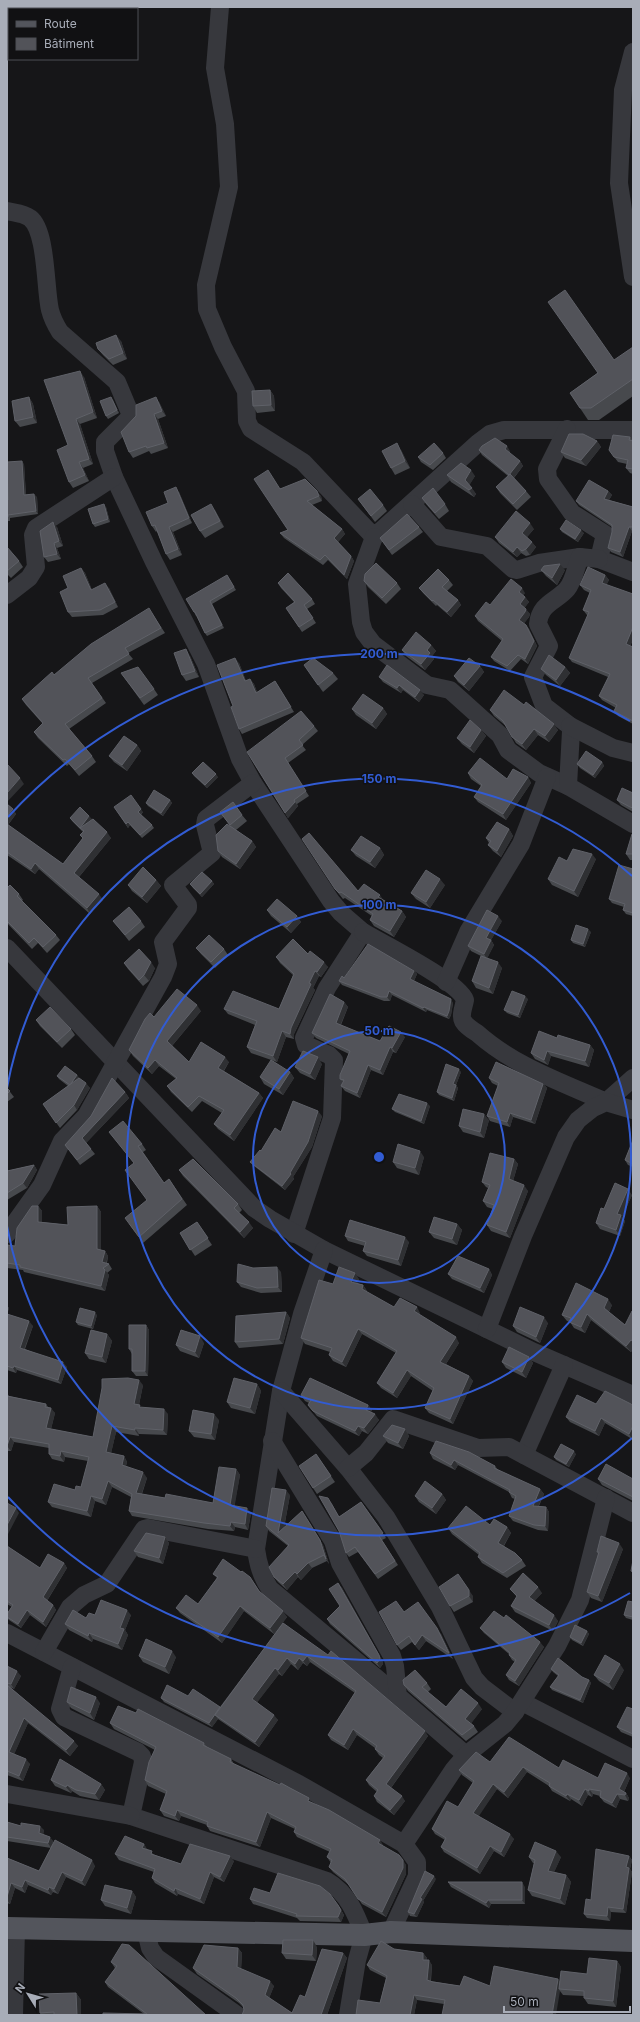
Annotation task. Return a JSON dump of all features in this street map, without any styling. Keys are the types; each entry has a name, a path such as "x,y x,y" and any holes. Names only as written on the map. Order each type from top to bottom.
{"main road":[{"path":"11,1928 364,1935 391,1932 633,1941"}],"street":[{"path":"220,7 216,78 225,124 229,187 206,285 209,316 246,391 247,420 251,429 303,462 374,537"},
{"path":"633,52 623,90 619,183 633,277"},
{"path":"7,211 22,214 30,218 36,225 43,252 50,308 54,322 60,332 117,382 130,413 130,417 105,442 104,446 114,477 154,562 200,649 234,744 253,784 331,901 341,913 363,932 433,972 463,995 465,1000 463,1020 489,1044 528,1068 606,1102 633,1110"},
{"path":"567,429 550,461 546,475 572,513 605,534 599,559"},
{"path":"633,430 504,430 490,434 478,443 374,537 357,584 361,622 368,638 373,644 427,685 450,690 500,735 508,750 538,773 568,786 633,824"},
{"path":"7,596 29,578 36,567 33,535 36,528 114,477"},
{"path":"412,504 441,537 487,546 513,569 517,570 539,563 580,557 599,559 633,572"},
{"path":"580,557 566,590 552,599 539,619 538,624 549,646 533,677 547,710 570,726 613,748 633,753"},
{"path":"568,786 570,726"},
{"path":"446,982 468,932 521,844 547,777"},
{"path":"7,1234 42,1185 59,1144 84,1120 166,970 168,964 163,942 188,908 188,905 173,885 211,855 206,819 253,784"},
{"path":"294,1234 333,1112 334,1060 329,1055 306,1045 304,1038 327,988 363,932"},
{"path":"7,948 254,1208 294,1234 324,1250 564,1365 633,1394"},
{"path":"487,1329 523,1236 566,1137 578,1120 592,1108 606,1102 633,1078"},
{"path":"324,1250 302,1314 281,1391 256,1549 261,1571 270,1589 466,1755"},
{"path":"524,1454 564,1365"},
{"path":"281,1391 348,1468 386,1517 440,1607 474,1678 482,1687 518,1707 633,1758"},
{"path":"348,1468 366,1453 392,1419 478,1448 509,1447 606,1498 633,1514"},
{"path":"272,1441 333,1541 340,1563 392,1656 395,1666 398,1696"},
{"path":"404,1844 454,1769 466,1755 505,1724 518,1707 557,1646 580,1600 606,1498"},
{"path":"44,1652 70,1607 84,1595 107,1584 144,1529 148,1528 256,1549"},
{"path":"9,1638 44,1652 292,1781 404,1844 417,1862 417,1876 391,1932"},
{"path":"72,1667 60,1709 64,1717 138,1752 142,1756 143,1762 131,1816"},
{"path":"7,1794 131,1816 327,1881 335,1886 349,1902 364,1935 357,1960 348,2015"},
{"path":"11,1928 14,2015"},
{"path":"146,1931 150,1948 156,1957 237,2015"}],"building":[{"path":"565,290 614,360 633,347 633,379 591,408 580,408 570,393 598,373 548,302"},
{"path":"116,335 123,353 109,359 98,349 96,343"},
{"path":"80,371 93,412 76,419 89,459 79,462 85,475 69,482 57,450 68,445 44,380"},
{"path":"270,390 271,405 253,406 252,391"},
{"path":"29,397 33,417 15,421 12,401"},
{"path":"111,397 117,410 106,416 100,401"},
{"path":"156,397 162,411 154,414 164,443 147,448 146,446 129,452 121,432 136,416 136,405"},
{"path":"569,434 583,434 597,441 581,460 561,452"},
{"path":"613,435 630,437 629,440 633,441 633,469 626,468 628,460 614,457 609,450"},
{"path":"495,438 507,446 505,449 520,461 509,475 479,450 482,446"},
{"path":"397,443 405,461 391,468 382,451"},
{"path":"434,443 443,453 430,465 418,457"},
{"path":"22,461 24,495 34,494 36,511 8,515 7,517 7,462"},
{"path":"461,463 471,470 465,480 472,488 469,490 447,475"},
{"path":"268,470 280,489 305,479 317,491 319,496 307,501 342,529 334,538 351,556 344,575 325,555 320,560 280,533 288,530 254,479"},
{"path":"510,474 526,491 513,504 496,487"},
{"path":"589,480 608,491 604,499 633,507 633,527 629,527 620,552 608,548 612,525 576,501"},
{"path":"176,487 189,518 169,527 178,549 166,554 155,525 152,526 146,512 168,503 164,492"},
{"path":"433,488 445,504 435,513 422,498"},
{"path":"370,489 383,505 371,516 358,499"},
{"path":"104,504 108,519 93,524 88,509"},
{"path":"211,504 220,521 200,531 191,515"},
{"path":"516,511 530,523 522,533 532,542 526,549 522,551 517,547 513,552 495,537"},
{"path":"407,514 419,527 389,550 380,538"},
{"path":"566,520 581,530 575,539 560,529"},
{"path":"53,522 59,541 54,543 57,554 44,557 40,531"},
{"path":"7,547 19,561 7,571"},
{"path":"376,563 397,583 382,598 364,581 365,574"},
{"path":"560,564 552,578 541,570 544,566"},
{"path":"588,567 605,575 602,583 633,594 633,627 626,644 633,647 633,721 614,711 617,705 599,696 610,674 569,658 589,612 583,610 591,590 580,585"},
{"path":"81,568 91,590 105,583 115,602 100,610 68,612 60,592 68,588 63,576"},
{"path":"438,569 449,580 442,587 458,600 447,612 433,600 432,601 419,588"},
{"path":"288,573 312,599 304,605 313,618 299,627 286,608 295,602 278,583"},
{"path":"227,575 234,587 210,601 222,625 205,633 195,612 186,599"},
{"path":"511,579 522,588 519,592 525,597 520,604 526,609 519,620 526,625 534,641 525,659 518,655 507,666 491,657 503,639 475,616 486,602 490,605"},
{"path":"149,608 161,628 125,648 129,654 88,678 102,698 65,724 92,756 75,770 65,759 63,760 34,732 43,723 22,699 52,672 54,675 91,644"},
{"path":"416,632 431,645 427,650 430,653 421,664 402,650"},
{"path":"186,649 195,671 182,675 174,653"},
{"path":"549,655 565,667 556,680 541,669"},
{"path":"235,658 245,681 250,679 256,693 275,681 291,707 239,729 231,707 233,706 217,665"},
{"path":"313,658 333,673 318,685 304,665"},
{"path":"469,658 480,666 464,685 454,676"},
{"path":"387,665 420,690 415,697 399,685 397,688 379,677"},
{"path":"138,667 154,689 140,698 121,673"},
{"path":"504,690 524,705 526,702 554,724 545,736 534,729 522,744 512,737 503,721 490,710"},
{"path":"363,694 383,708 372,723 352,709"},
{"path":"301,711 314,726 299,740 303,745 285,758 306,791 294,800 295,802 285,813 247,752"},
{"path":"470,720 481,730 470,747 457,738"},
{"path":"124,736 137,745 122,765 109,756"},
{"path":"586,751 602,762 593,775 577,764"},
{"path":"480,758 507,779 513,769 528,777 503,814 474,797 482,785 468,773"},
{"path":"203,762 216,774 205,785 192,773"},
{"path":"7,764 20,778 7,793"},
{"path":"622,788 633,793 633,808 617,800"},
{"path":"154,790 170,800 161,813 146,803"},
{"path":"131,795 141,809 138,812 152,825 140,835 128,822 126,824 114,807"},
{"path":"233,802 242,815 230,825 220,812"},
{"path":"7,804 13,809 7,816"},
{"path":"80,807 89,816 80,828 70,818"},
{"path":"93,819 107,832 74,873 99,894 87,908 35,863 31,869 7,852 7,824 63,864 83,838 80,835 84,831 80,828"},
{"path":"497,822 509,829 497,851 488,845 491,841 486,838"},
{"path":"227,824 252,841 236,864 218,851 216,835"},
{"path":"309,833 358,891 364,884 380,895 378,897 402,911 390,931 370,920 373,914 335,889 302,839"},
{"path":"632,834 633,854 626,854"},
{"path":"361,836 380,848 370,862 351,850"},
{"path":"573,849 592,854 574,891 548,879 559,857 567,861"},
{"path":"619,865 633,869 633,913 623,910 625,904 609,899"},
{"path":"143,867 156,880 142,897 128,885"},
{"path":"426,870 440,879 426,902 411,893"},
{"path":"202,872 212,881 200,894 190,884"},
{"path":"10,885 19,894 17,896 56,935 43,947 34,938 29,943 7,921 7,888"},
{"path":"277,899 297,916 287,927 267,910"},
{"path":"129,907 141,921 125,935 113,921"},
{"path":"487,910 498,916 486,938 491,940 484,954 468,946"},
{"path":"576,925 588,929 583,944 571,940"},
{"path":"209,935 224,949 211,962 196,948"},
{"path":"293,939 308,954 310,951 324,962 317,972 315,971 309,983 311,984 291,1028 290,1034 282,1031 273,1056 247,1047 257,1021 224,1009 233,991 279,1009 294,974 276,957"},
{"path":"368,944 414,971 410,979 451,999 447,1016 424,1007 423,1008 389,991 387,997 381,997 339,981 342,976 344,978"},
{"path":"139,949 151,962 144,975 139,980 124,963"},
{"path":"481,956 498,962 489,988 472,981"},
{"path":"177,989 197,1005 167,1041 189,1062 201,1042 225,1057 218,1068 259,1093 230,1135 214,1124 224,1110 199,1096 188,1107 167,1086 177,1078 155,1060 148,1068 129,1050 145,1019 150,1013 154,1017"},
{"path":"512,991 525,996 518,1015 504,1010"},
{"path":"330,994 344,1002 336,1023 380,1041 389,1026 401,1032 392,1048 390,1047 380,1070 368,1065 357,1093 341,1086 344,1080 340,1079 340,1075 350,1051 312,1033"},
{"path":"50,1007 71,1029 57,1042 36,1020"},
{"path":"539,1031 557,1038 558,1035 590,1045 585,1061 547,1051 544,1060 531,1053"},
{"path":"303,1051 318,1057 310,1074 295,1067"},
{"path":"271,1060 290,1072 279,1089 260,1077"},
{"path":"496,1062 543,1084 531,1120 510,1113 507,1122 487,1116 499,1083 489,1078"},
{"path":"446,1064 459,1069 453,1084 456,1085 452,1098 437,1092"},
{"path":"65,1066 77,1075 70,1085 57,1076"},
{"path":"79,1078 86,1083 74,1105 56,1123 43,1104"},
{"path":"112,1078 125,1092 82,1138 91,1149 77,1160 65,1145 91,1116"},
{"path":"399,1094 427,1103 421,1121 392,1109"},
{"path":"293,1101 318,1111 308,1142 290,1173 291,1174 282,1186 250,1162 260,1150 261,1151 275,1128 281,1132"},
{"path":"463,1109 484,1114 480,1132 459,1126"},
{"path":"123,1121 142,1144 138,1146 164,1183 169,1179 182,1199 139,1237 125,1218 147,1200 125,1170 134,1163 109,1132"},
{"path":"633,1140 633,1164 625,1160"},
{"path":"398,1144 420,1151 415,1168 393,1162"},
{"path":"490,1153 514,1159 509,1179 524,1185 506,1232 487,1225 494,1205 483,1201 490,1185 482,1182"},
{"path":"193,1159 238,1204 234,1208 249,1222 240,1232 179,1170"},
{"path":"34,1165 23,1183 7,1193 7,1171"},
{"path":"615,1183 628,1189 617,1214 621,1215 616,1230 596,1223 601,1208 604,1209"},
{"path":"32,1206 38,1206 38,1222 68,1225 67,1207 97,1206 97,1249 105,1251 102,1262 109,1264 103,1268 105,1270 101,1286 7,1263 7,1245 15,1246 17,1228"},
{"path":"434,1217 457,1224 452,1239 429,1232"},
{"path":"350,1220 405,1237 398,1260 363,1251 366,1242 345,1236"},
{"path":"197,1222 208,1238 190,1250 180,1233"},
{"path":"458,1256 489,1269 480,1288 448,1274"},
{"path":"238,1264 253,1268 277,1267 278,1287 257,1288 237,1282"},
{"path":"339,1267 355,1273 351,1282 363,1285 362,1289 394,1307 400,1298 417,1307 414,1311 456,1337 440,1362 469,1376 450,1419 425,1408 434,1388 407,1370 393,1393 377,1383 397,1351 365,1332 358,1329 342,1362 329,1355 332,1348 301,1338 319,1280 333,1284"},
{"path":"576,1283 608,1299 604,1308 625,1325 633,1311 633,1341 631,1340 626,1346 587,1314 581,1327 569,1322 571,1318 562,1315"},
{"path":"520,1307 544,1317 536,1337 513,1326"},
{"path":"80,1308 95,1312 91,1326 76,1322"},
{"path":"286,1312 279,1339 235,1342 236,1316"},
{"path":"7,1314 29,1321 20,1348 63,1362 58,1380 14,1366 13,1368 7,1366"},
{"path":"129,1325 146,1325 145,1371 132,1371 132,1349 129,1349"},
{"path":"91,1330 107,1334 102,1357 85,1353"},
{"path":"181,1330 200,1336 195,1352 176,1345"},
{"path":"509,1347 529,1357 522,1372 502,1362"},
{"path":"128,1378 139,1380 134,1404 140,1405 139,1407 164,1409 163,1430 135,1428 135,1430 112,1426 106,1452 124,1456 122,1465 143,1472 136,1493 165,1498 166,1494 213,1503 219,1467 236,1469 230,1505 247,1508 245,1524 231,1522 230,1526 129,1511 132,1494 108,1481 102,1499 91,1496 87,1511 48,1502 54,1484 75,1490 76,1486 81,1487 89,1457 61,1451 60,1456 49,1454 49,1444 10,1437 7,1446 7,1396 46,1404 45,1407 51,1408 46,1428 93,1437 102,1388 102,1379"},
{"path":"234,1378 257,1384 250,1408 227,1402"},
{"path":"310,1378 368,1405 366,1410 375,1414 364,1428 358,1426 355,1431 313,1411 308,1405 311,1400 301,1395"},
{"path":"605,1391 633,1405 633,1426 629,1434 601,1418 595,1431 566,1417 577,1395 596,1404"},
{"path":"193,1410 214,1414 211,1434 189,1431"},
{"path":"392,1425 405,1429 398,1443 383,1436"},
{"path":"436,1441 469,1452 495,1466 494,1468 540,1489 533,1506 546,1507 545,1526 534,1525 509,1516 516,1496 509,1492 510,1490 454,1460 451,1465 430,1453"},
{"path":"561,1444 574,1451 566,1464 554,1457"},
{"path":"316,1454 331,1476 313,1488 299,1466"},
{"path":"606,1464 633,1479 633,1497 598,1479"},
{"path":"425,1481 442,1494 432,1508 415,1496"},
{"path":"272,1488 286,1490 278,1533 302,1511 320,1540 326,1559 324,1555 308,1563 297,1574 295,1572 283,1584 274,1577 269,1567 289,1545 266,1526"},
{"path":"319,1496 328,1498 339,1517 361,1502 383,1533 379,1536 395,1561 375,1574 355,1547 346,1553 339,1531"},
{"path":"7,1503 16,1508 7,1525"},
{"path":"466,1506 490,1525 494,1519 507,1527 498,1543 515,1553 522,1560 503,1573 478,1557 480,1553 448,1528"},
{"path":"146,1533 165,1537 159,1558 134,1551"},
{"path":"601,1536 619,1543 598,1596 587,1592 599,1552 597,1552"},
{"path":"7,1546 40,1568 48,1554 64,1563 43,1597 53,1605 43,1622 27,1610 18,1624 7,1617 7,1614 13,1605 7,1601"},
{"path":"223,1559 250,1577 259,1591 283,1611 270,1628 240,1606 218,1637 176,1608 186,1595 198,1604 218,1577 213,1574"},
{"path":"633,1560 633,1572 631,1571"},
{"path":"523,1573 538,1587 529,1597 554,1615 549,1625 511,1606 517,1596 510,1589"},
{"path":"458,1574 469,1590 469,1596 450,1606 439,1587"},
{"path":"338,1583 379,1655 380,1659 377,1663 327,1619 340,1606 329,1589"},
{"path":"101,1600 127,1610 120,1628 124,1629 118,1644 89,1633 88,1636 65,1624 73,1610 86,1618 89,1613 95,1615"},
{"path":"396,1601 404,1612 418,1602 437,1628 449,1653 422,1635 415,1645 409,1636 397,1645 379,1612"},
{"path":"628,1601 633,1602 633,1617 624,1615"},
{"path":"494,1611 504,1618 506,1615 540,1642 515,1681 506,1675 516,1660 509,1655 510,1653 480,1628"},
{"path":"283,1623 328,1655 331,1651 425,1731 386,1784 402,1796 390,1810 374,1796 378,1790 366,1780 385,1756 375,1749 377,1746 353,1729 344,1745 328,1735 356,1691 307,1656 303,1661 299,1658 295,1664 287,1658 278,1670 275,1668 252,1699 274,1715 255,1742 215,1715"},
{"path":"575,1625 587,1631 581,1643 570,1637"},
{"path":"146,1639 172,1651 165,1667 139,1656"},
{"path":"605,1655 620,1664 609,1683 594,1675"},
{"path":"558,1658 582,1677 589,1680 580,1700 550,1687 559,1675 551,1669"},
{"path":"7,1666 17,1671 11,1684 7,1683"},
{"path":"415,1670 427,1683 422,1687 446,1707 461,1689 478,1703 465,1719 474,1726 462,1735 404,1685 403,1680"},
{"path":"7,1685 74,1741 66,1750 24,1718 9,1752 26,1759 19,1776 7,1771"},
{"path":"167,1685 188,1696 193,1689 220,1707 209,1723 161,1698"},
{"path":"71,1687 96,1697 90,1713 67,1702"},
{"path":"118,1706 136,1713 138,1709 204,1743 203,1745 231,1759 230,1762 280,1785 281,1783 309,1798 308,1801 329,1810 380,1840 378,1843 399,1855 403,1860 403,1868 382,1912 358,1899 345,1879 329,1867 332,1860 327,1857 331,1849 294,1832 296,1827 267,1812 256,1842 207,1826 208,1822 177,1810 175,1816 160,1810 167,1791 145,1780 149,1762 156,1747 110,1723"},
{"path":"627,1707 633,1709 633,1734 617,1727"},
{"path":"509,1737 559,1768 563,1760 598,1778 605,1763 627,1773 619,1789 626,1793 625,1795 617,1794 612,1803 600,1797 601,1791 589,1789 589,1791 585,1789 579,1800 567,1794 566,1796 549,1786 550,1783 523,1767 504,1792 493,1784 473,1813 510,1834 501,1852 490,1846 477,1868 441,1847 446,1838 432,1829 447,1801 458,1807 474,1781 459,1770 476,1752 490,1762"},
{"path":"60,1759 101,1784 95,1794 76,1790 67,1785 66,1787 51,1780"},
{"path":"7,1822 21,1826 21,1823 40,1826 39,1833 50,1837 48,1843 7,1837"},
{"path":"125,1836 144,1844 142,1848 152,1851 151,1854 181,1864 190,1844 230,1856 220,1877 210,1872 200,1899 175,1888 174,1891 152,1878 155,1869 115,1854"},
{"path":"55,1840 92,1860 82,1881 62,1872 54,1889 49,1887 48,1890 25,1880 22,1887 11,1883 7,1897 7,1858 39,1871"},
{"path":"535,1842 556,1851 548,1871 566,1875 560,1899 528,1890 535,1860 529,1857"},
{"path":"596,1849 629,1856 626,1867 629,1868 623,1909 608,1907 607,1916 584,1914 586,1899 591,1900"},
{"path":"425,1871 434,1876 420,1898 422,1899 414,1914 408,1912"},
{"path":"278,1873 320,1886 330,1894 341,1910 338,1917 296,1916 297,1914 250,1899 254,1888 270,1893"},
{"path":"448,1882 522,1882 522,1900 488,1900 486,1903"},
{"path":"105,1885 132,1891 127,1908 101,1900"},
{"path":"283,1940 313,1940 312,1955 282,1953"},
{"path":"381,1941 394,1949 423,1953 423,1960 429,1960 427,1980 433,1982 460,1986 464,1976 490,1986 494,1966 558,1979 552,2015 442,2015 445,2000 414,1995 410,2015 356,2015 358,2000 380,2003 387,1976 367,1965"},
{"path":"122,1944 129,1945 206,2015 103,2015 103,2013 147,2014 105,1982 117,1966 111,1962"},
{"path":"204,1945 238,1948 237,1967 270,1981 265,1995 292,2013 300,1995 305,1997 322,1949 343,1953 321,2015 242,2015 244,2010 243,2005 236,1998 193,1968"},
{"path":"589,1958 617,1961 613,2001 584,1998 584,1991 559,1989 561,1971 587,1974"},
{"path":"76,1993 77,2015 54,2015 54,2012 40,2013 39,1994"}]}
